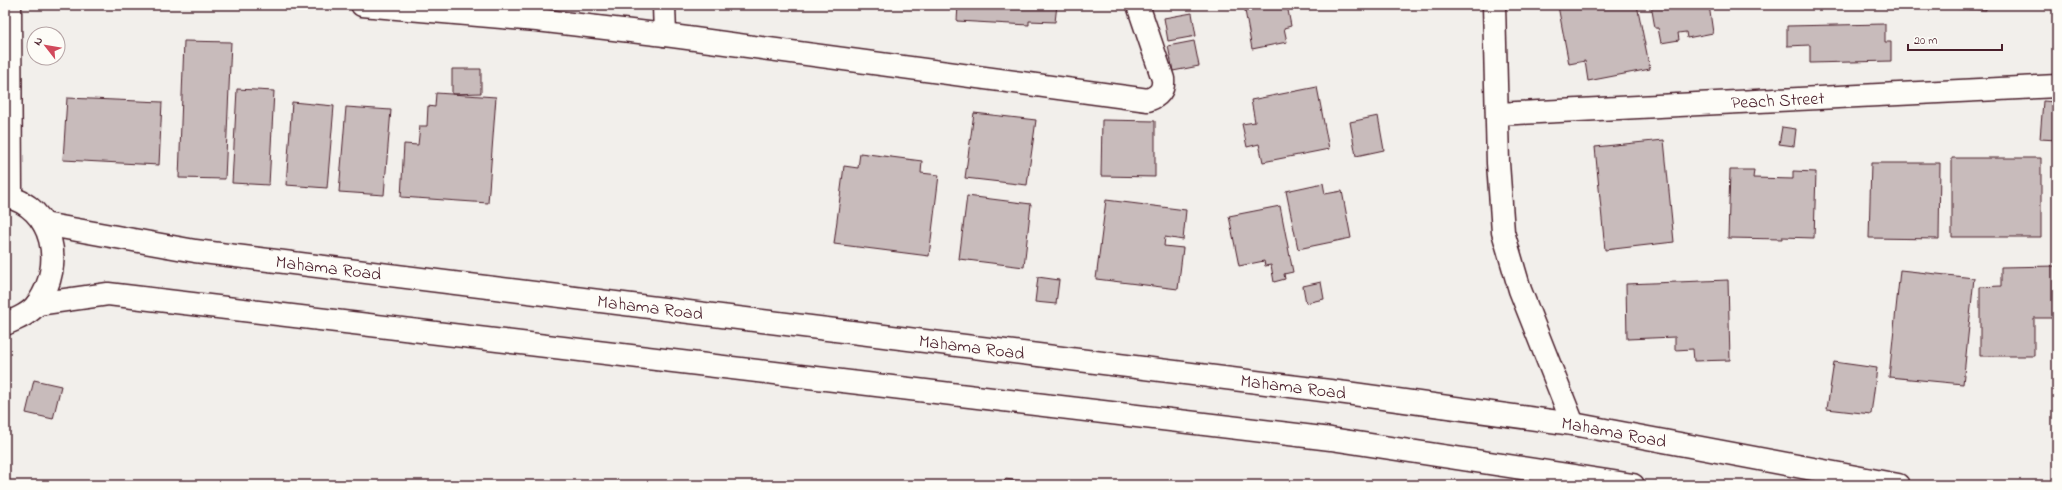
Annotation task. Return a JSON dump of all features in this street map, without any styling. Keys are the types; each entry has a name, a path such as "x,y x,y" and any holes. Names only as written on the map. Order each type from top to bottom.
{"street":[{"path":"5,324 21,318 37,304 48,286 53,265 52,244 44,224 30,208 8,196 10,5"},
{"path":"362,5 537,20 665,35 1148,100 1156,97 1161,92 1164,85 1138,5"},
{"path":"664,5 665,35"},
{"path":"1494,5 1498,114 1498,164 1503,232 1520,290 1573,424"},
{"name":"Peach Street","path":"1498,114 2057,86"},
{"name":"Mahama Road","path":"44,224 195,252 1338,392 1573,424 1898,485"},
{"path":"37,304 108,294 1331,439 1633,485"}],"building":[{"path":"958,5 1057,5 1055,22 1029,21 1029,25 957,21"},
{"path":"1244,5 1287,5 1291,26 1284,28 1287,42 1252,49"},
{"path":"1637,5 1650,69 1588,81 1585,61 1569,64 1558,6"},
{"path":"1651,5 1709,5 1713,33 1687,38 1686,32 1678,33 1679,40 1661,43 1658,28 1655,28"},
{"path":"1894,5 1935,5 1934,8"},
{"path":"1947,5 1986,5 1986,10 1946,8"},
{"path":"1192,13 1196,36 1168,41 1164,18"},
{"path":"1885,24 1885,42 1891,42 1891,61 1810,63 1810,45 1787,46 1787,26"},
{"path":"184,41 231,42 225,179 179,178"},
{"path":"1194,41 1199,66 1173,71 1168,46"},
{"path":"452,69 481,69 481,93 452,94"},
{"path":"1317,87 1329,149 1263,162 1259,144 1247,147 1242,124 1255,122 1251,100"},
{"path":"237,89 274,91 269,185 232,183"},
{"path":"436,93 496,97 488,203 401,197 404,144 418,145 420,126 427,126 428,106 435,107"},
{"path":"67,98 162,102 159,165 63,160"},
{"path":"2043,101 2057,102 2057,140 2040,139"},
{"path":"292,102 334,106 327,188 286,185"},
{"path":"346,107 391,110 384,195 339,192"},
{"path":"974,113 1036,120 1027,185 965,178"},
{"path":"1378,116 1384,150 1356,156 1350,122"},
{"path":"1102,120 1155,121 1155,177 1101,176"},
{"path":"1782,127 1796,129 1794,146 1779,144"},
{"path":"1664,140 1674,242 1605,250 1595,147"},
{"path":"860,153 922,161 921,173 939,175 929,256 834,244 844,166 858,168"},
{"path":"1952,158 2041,158 2041,237 1952,237"},
{"path":"1871,163 1940,163 1939,239 1869,238"},
{"path":"1730,170 1754,170 1753,178 1793,179 1793,171 1816,172 1814,238 1728,238"},
{"path":"1323,183 1325,194 1342,191 1351,238 1298,249 1286,191"},
{"path":"967,196 1031,204 1024,267 959,259"},
{"path":"1106,200 1186,210 1183,240 1165,237 1164,246 1183,248 1178,289 1096,279"},
{"path":"1280,206 1293,272 1284,274 1285,279 1274,282 1271,265 1265,266 1264,261 1239,266 1229,216"},
{"path":"2057,266 2057,318 2034,318 2034,356 1980,356 1980,287 2001,286 2001,267"},
{"path":"1900,270 1974,278 1963,384 1889,377"},
{"path":"1038,277 1059,280 1056,304 1035,302"},
{"path":"1728,280 1730,360 1694,361 1693,349 1675,350 1675,337 1627,339 1626,284"},
{"path":"1321,282 1324,299 1306,303 1303,286"},
{"path":"1834,362 1877,368 1871,414 1827,409"},
{"path":"34,380 61,386 53,419 26,413"},
{"path":"1005,479 1028,482 1027,485 1004,485"}]}
